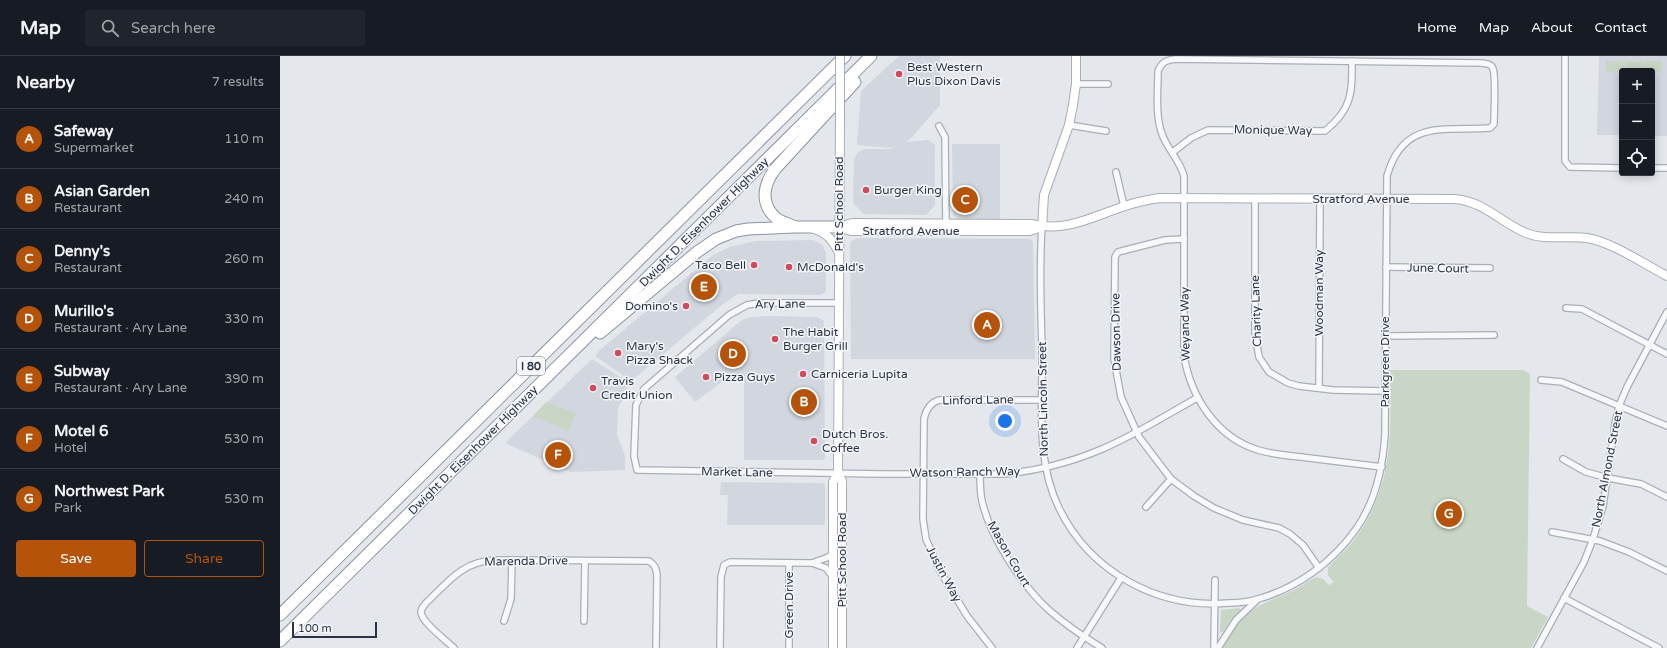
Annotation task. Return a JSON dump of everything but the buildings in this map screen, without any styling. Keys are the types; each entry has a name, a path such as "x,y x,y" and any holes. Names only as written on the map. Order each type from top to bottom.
{"highway":[{"path":"804,97 816,76 834,56"},
{"name":"Dwight D. Eisenhower Highway","path":"280,615 845,56"},
{"name":"Dwight D. Eisenhower Highway","path":"280,641 871,56"},
{"path":"798,226 784,223 776,218 769,210 765,199 764,189 767,182 776,168 878,56"},
{"path":"577,346 601,333 697,252 716,239 736,231 748,229 798,226 839,227"}],"street":[{"name":"Pitt School Road","path":"840,56 838,473 842,481 842,648"},
{"name":"North Lincoln Street","path":"1076,56 1076,84 1069,126 1044,195 1041,280 1042,445 1045,466 1054,496 1068,524 1090,553 1122,578 1142,589 1168,598 1191,603 1214,605"},
{"path":"1565,56 1564,161 1570,167 1619,168"},
{"name":"Weyand Way","path":"1352,62 1166,60 1161,64 1158,71 1160,126 1164,140 1182,168 1184,176 1184,356 1186,368 1197,398 1206,413 1222,429 1241,443 1256,449 1277,455 1382,467"},
{"name":"Parkgreen Drive","path":"1214,605 1257,600 1297,583 1336,554 1357,528 1372,500 1382,467 1385,434 1386,199 1387,176 1390,163 1404,144 1416,136 1430,130 1446,128 1490,128 1494,124 1493,69 1490,65 1482,63 1352,62"},
{"name":"Monique Way","path":"1173,152 1191,138 1208,130 1325,131 1342,113 1349,102 1352,93 1352,62"},
{"path":"1076,84 1108,84"},
{"path":"939,126 945,137 946,227"},
{"path":"1069,126 1106,131"},
{"path":"1655,168 1667,168"},
{"path":"1116,172 1124,206"},
{"name":"Stratford Avenue","path":"839,227 852,223 946,227 1032,224 1042,227 1056,227 1079,223 1124,206 1140,201 1158,198 1446,199 1468,201 1486,208 1511,225 1527,233 1538,236 1586,238 1601,241 1667,276"},
{"name":"Charity Lane","path":"1255,198 1255,333 1259,357 1269,372 1279,379 1299,386 1351,391 1385,391"},
{"name":"Woodman Way","path":"1318,388 1320,198"},
{"path":"798,226 825,233 834,243 838,251 839,258"},
{"name":"Dawson Drive","path":"1184,239 1165,240 1118,252 1115,257 1114,359 1121,397 1136,432 1171,479 1194,496 1214,508 1243,520 1278,528 1290,534 1303,545 1319,568"},
{"name":"June Court","path":"1386,267 1490,268"},
{"name":"Ary Lane","path":"637,470 634,456 636,405 644,388 729,315 747,305 759,303 839,304"},
{"path":"1566,308 1582,309 1667,354"},
{"name":"North Almond Street","path":"1537,648 1594,539 1603,506 1619,406 1627,387 1667,312"},
{"path":"1385,336 1494,335"},
{"path":"1541,380 1562,382 1667,426"},
{"name":"Watson Ranch Way","path":"838,473 980,474 1016,472 1045,466 1098,451 1197,398"},
{"name":"Linford Lane","path":"924,419 926,411 931,404 940,400 1042,400"},
{"name":"Justin Way","path":"924,419 923,519 926,539 940,571 967,616 992,648"},
{"path":"1563,459 1586,472 1641,484 1667,497"},
{"name":"Market Lane","path":"637,470 838,473"},
{"name":"Pitt School Road","path":"833,648 833,482 838,473"},
{"name":"Mason Court","path":"980,474 982,500 985,510 1000,544 1029,590 1050,611 1084,637 1102,648"},
{"path":"1146,507 1171,479"},
{"path":"1552,532 1594,539 1629,552 1667,571"},
{"path":"720,648 721,577 724,564 730,562 812,563 830,556 833,551"},
{"name":"Marenda Drive","path":"454,648 429,625 421,614 422,609 442,587 462,569 486,560 649,561 654,564 657,575 656,648"},
{"path":"504,621 511,599 512,560"},
{"path":"584,561 584,621"},
{"name":"Green Drive","path":"789,563 789,648"},
{"path":"812,563 826,568 833,577"},
{"path":"1077,648 1122,578"},
{"path":"1214,648 1215,580"},
{"path":"1564,598 1648,644 1659,648"},
{"path":"1218,648 1234,622 1257,600"}],"shaded area":[{"path":"899,56 940,56 940,105 906,142 928,140 935,145 935,205 926,215 864,214 853,203 854,159 858,152 864,149 891,149 897,144 891,148 857,145 861,91"},
{"path":"1599,56 1667,56 1667,136 1655,136 1655,68 1619,68 1619,135 1597,135"},
{"path":"952,144 1000,144 1000,219 959,219 953,215"},
{"path":"856,238 1030,239 1033,242 1035,359 851,359 850,243"},
{"path":"813,240 822,244 826,253 826,292 820,295 738,294 723,304 631,381 595,356 600,350 713,255 730,247 755,241"},
{"path":"752,317 817,317 824,321 825,458 823,460 744,460 744,382 723,381 695,402 675,377 742,320"},
{"path":"592,359 630,383 618,409 617,435 625,456 625,470 571,472 505,443"},
{"path":"721,482 823,483 825,485 825,525 727,525 728,495 720,495"}],"green space":[{"path":"1606,61 1624,61 1624,68 1619,68 1619,71 1606,72"},
{"path":"1625,61 1643,61 1643,68 1625,68"},
{"path":"1644,61 1662,61 1662,72 1655,72 1655,68 1644,68"},
{"path":"1390,370 1523,370 1530,374 1527,606 1548,617 1531,648 1223,648 1234,626 1250,611 1292,591 1316,577 1323,579 1329,585 1334,582 1328,575 1328,568 1352,543 1368,519 1377,499 1383,478 1388,458 1390,437"},
{"path":"546,402 576,413 568,431 533,416"},
{"path":"1240,608 1241,610 1231,620 1223,632 1220,632 1221,610"}],"place":[{"name":"Best Western Plus Dixon Davis","path":"899,74"},
{"name":"Burger King","path":"866,190"},
{"name":"Denny's","path":"965,200"},
{"name":"Taco Bell","path":"754,265"},
{"name":"McDonald's","path":"789,267"},
{"name":"Subway","path":"704,287"},
{"name":"Domino's","path":"686,306"},
{"name":"Safeway","path":"987,325"},
{"name":"The Habit Burger Grill","path":"775,339"},
{"name":"Mary's Pizza Shack","path":"618,353"},
{"name":"Murillo's","path":"733,354"},
{"name":"Carniceria Lupita","path":"803,374"},
{"name":"Pizza Guys","path":"706,377"},
{"name":"Travis Credit Union","path":"593,388"},
{"name":"Asian Garden","path":"804,402"},
{"name":"Dutch Bros. Coffee","path":"814,441"},
{"name":"Motel 6","path":"558,455"},
{"name":"Northwest Park","path":"1449,514"}]}
